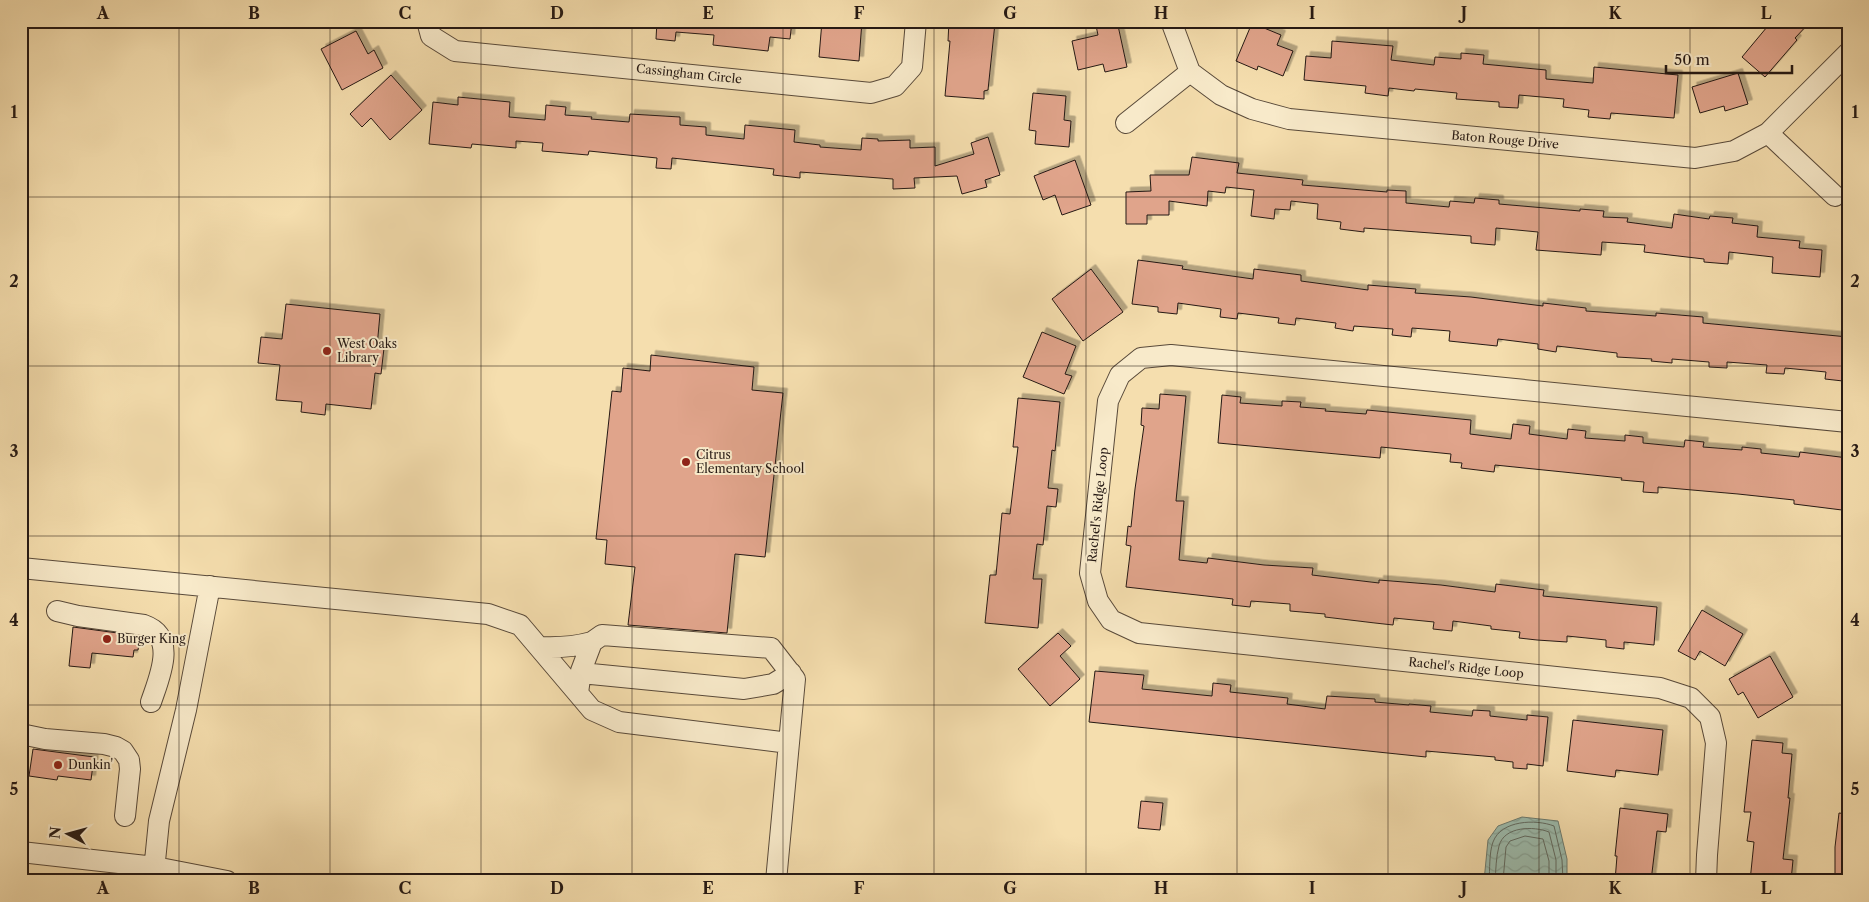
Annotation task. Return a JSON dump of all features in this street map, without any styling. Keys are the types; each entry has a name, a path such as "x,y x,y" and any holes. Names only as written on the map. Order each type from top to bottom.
{"street":[{"name":"Cassingham Circle","path":"426,21 430,36 455,51 871,92 895,86 912,67 916,21"},
{"path":"1126,123 1190,72 1171,21"},
{"name":"Baton Rouge Drive","path":"1190,72 1221,95 1252,109 1289,119 1695,158 1734,151 1768,133 1848,54"},
{"path":"1768,133 1835,196"},
{"name":"Rachel's Ridge Loop","path":"1706,881 1716,743 1710,717 1691,698 1660,688 1139,633 1111,620 1098,601 1090,572 1108,402 1120,375 1141,358 1170,355 1848,422"},
{"path":"21,568 488,614 520,625 539,647 580,683 592,710 619,722 790,743"},
{"path":"154,874 159,821 186,710 210,586"},
{"path":"57,611 78,616 144,625 154,630 162,640 164,649 160,673 151,702"},
{"path":"539,647 575,647 592,642 602,635 771,648 794,678 790,743 776,881"},
{"path":"580,683 592,642"},
{"path":"580,683 744,689 773,684 791,673"},
{"path":"21,734 45,739 104,744 123,751 129,760 130,769 125,816"},
{"path":"21,852 154,874 227,881"}],"water":[{"path":"1522,817 1558,821 1567,859 1567,881 1484,881 1488,840 1498,826"}],"building":[{"path":"657,21 792,21 790,39 770,37 768,51 713,45 714,35 676,32 675,41 656,39"},
{"path":"822,21 862,21 859,61 819,57"},
{"path":"949,21 995,23 988,90 984,91 984,99 945,96 950,41 948,41"},
{"path":"1095,21 1117,21 1127,67 1105,72 1103,64 1078,70 1072,41 1098,35"},
{"path":"1772,21 1811,21 1795,38 1797,40 1765,77 1742,57"},
{"path":"1252,23 1281,35 1277,45 1293,51 1283,76 1258,66 1257,70 1236,61"},
{"path":"356,31 368,54 374,50 383,68 342,90 321,49"},
{"path":"1332,41 1393,46 1391,60 1434,65 1435,57 1461,59 1461,53 1484,55 1483,64 1546,70 1546,79 1593,83 1594,67 1678,75 1674,118 1611,113 1610,119 1588,117 1589,110 1563,107 1564,99 1519,95 1518,108 1499,107 1499,102 1456,99 1457,93 1389,88 1388,96 1365,93 1366,86 1304,80 1306,56 1331,58"},
{"path":"1738,73 1748,104 1725,111 1724,106 1700,113 1692,87"},
{"path":"391,75 422,110 390,140 371,118 362,127 350,114"},
{"path":"1033,93 1066,96 1064,120 1071,121 1069,147 1035,144 1036,131 1029,130"},
{"path":"458,97 510,102 509,117 545,120 546,105 566,107 565,115 592,117 591,119 629,122 630,114 680,117 680,125 706,127 706,135 744,139 745,125 795,130 794,142 820,145 820,147 861,150 862,138 878,139 878,141 910,140 910,148 935,147 935,166 974,154 971,143 988,137 1000,175 985,180 987,187 962,194 957,176 914,178 915,188 893,189 893,179 800,172 800,178 773,175 774,169 672,158 671,169 656,168 657,158 589,151 588,155 542,151 543,143 516,141 516,148 472,144 471,148 429,144 433,102 458,105"},
{"path":"1192,157 1239,163 1237,173 1303,180 1302,185 1387,192 1387,190 1406,191 1406,203 1449,207 1450,201 1474,203 1475,198 1499,200 1499,204 1580,211 1580,209 1604,211 1603,217 1628,218 1627,222 1672,228 1674,214 1709,219 1710,216 1733,218 1732,223 1758,226 1757,237 1800,241 1799,248 1822,250 1820,277 1772,273 1773,257 1729,252 1728,264 1704,262 1704,259 1644,252 1645,245 1602,242 1601,255 1536,250 1538,232 1496,228 1495,245 1471,243 1471,236 1364,228 1364,232 1340,229 1341,222 1317,219 1318,204 1291,201 1290,210 1275,209 1274,219 1251,216 1254,190 1226,187 1225,193 1208,191 1207,206 1169,201 1169,215 1147,215 1147,224 1126,224 1126,192 1151,191 1150,175 1189,175"},
{"path":"1075,160 1091,205 1062,215 1055,195 1043,200 1034,176"},
{"path":"1138,260 1183,266 1182,269 1253,279 1254,269 1301,275 1301,281 1368,290 1368,285 1416,289 1415,293 1471,297 1543,306 1543,303 1586,308 1586,311 1656,316 1656,313 1703,317 1703,323 1848,337 1848,365 1845,365 1843,381 1825,379 1826,372 1785,368 1784,374 1766,373 1767,365 1727,362 1727,368 1709,367 1709,362 1672,359 1672,363 1651,361 1652,359 1617,357 1617,353 1557,346 1556,352 1538,349 1538,344 1498,339 1497,346 1449,341 1450,331 1412,328 1411,337 1392,335 1393,329 1354,326 1353,331 1335,328 1336,323 1296,318 1295,325 1278,323 1279,318 1238,313 1237,319 1220,317 1221,309 1178,303 1177,314 1158,312 1158,307 1132,304"},
{"path":"1091,269 1123,312 1083,341 1052,299"},
{"path":"286,304 380,314 377,347 384,348 381,374 375,373 371,409 326,404 325,415 301,412 302,402 276,400 280,365 258,363 261,337 282,339"},
{"path":"1042,332 1076,346 1065,374 1072,376 1064,394 1023,377"},
{"path":"651,355 754,367 752,390 783,393 765,557 735,554 727,633 628,625 635,567 605,564 607,540 596,539 612,391 621,392 623,368 650,371"},
{"path":"1160,394 1186,396 1176,501 1184,501 1179,560 1207,563 1208,558 1264,565 1313,568 1312,575 1379,583 1379,580 1441,585 1495,592 1496,584 1544,590 1543,596 1657,607 1654,645 1624,642 1624,649 1606,647 1606,640 1567,636 1567,642 1519,638 1520,632 1491,629 1491,626 1453,621 1452,631 1433,629 1434,622 1394,618 1393,625 1325,617 1325,614 1290,611 1290,604 1251,601 1250,607 1232,605 1233,599 1126,587 1131,546 1126,545 1128,526 1131,527 1144,426 1141,425 1142,408 1159,409"},
{"path":"1222,395 1241,397 1240,403 1282,406 1282,401 1301,402 1300,407 1326,409 1325,411 1366,414 1367,410 1471,420 1470,434 1511,439 1513,424 1530,426 1529,434 1567,439 1568,429 1586,431 1585,438 1625,441 1625,435 1643,437 1643,443 1684,447 1685,440 1704,442 1703,447 1742,450 1742,447 1761,449 1761,453 1799,457 1800,452 1848,458 1842,510 1794,504 1794,500 1738,494 1658,487 1658,493 1643,492 1644,482 1621,480 1622,478 1495,465 1494,472 1461,468 1462,463 1450,462 1451,454 1381,447 1380,458 1218,443"},
{"path":"1018,398 1060,402 1055,451 1052,450 1048,488 1058,489 1056,507 1047,506 1043,545 1037,544 1033,579 1042,579 1038,628 985,623 990,575 996,575 1002,513 1010,514 1018,447 1013,447"},
{"path":"1702,610 1743,634 1725,666 1700,651 1695,660 1678,651"},
{"path":"73,627 140,636 138,650 134,650 133,657 92,653 90,668 69,666"},
{"path":"1058,633 1071,646 1060,656 1080,679 1050,706 1018,669"},
{"path":"1770,656 1793,697 1758,718 1743,692 1738,695 1729,679"},
{"path":"1095,671 1144,675 1142,689 1212,696 1213,683 1231,685 1230,692 1288,698 1287,704 1325,709 1327,696 1375,699 1375,702 1431,706 1430,712 1472,716 1473,710 1490,711 1490,716 1527,720 1527,715 1548,717 1543,766 1527,764 1527,769 1513,768 1513,762 1495,760 1495,757 1426,751 1426,757 1089,722"},
{"path":"1573,720 1663,730 1658,775 1616,770 1615,777 1567,771"},
{"path":"1752,740 1783,743 1782,753 1792,754 1788,798 1790,798 1783,859 1793,860 1791,881 1750,881 1754,842 1747,841 1751,812 1744,812"},
{"path":"33,749 94,757 91,780 58,776 57,780 29,776"},
{"path":"1141,801 1163,803 1160,830 1138,828"},
{"path":"1620,808 1668,814 1666,832 1657,831 1651,881 1615,881 1617,856 1615,856"},
{"path":"1839,813 1848,814 1848,881 1835,881 1835,847"}],"place":[{"name":"West Oaks Library","path":"327,351"},
{"name":"Citrus Elementary School","path":"686,462"},
{"name":"Burger King","path":"107,639"},
{"name":"Dunkin'","path":"58,765"}]}
